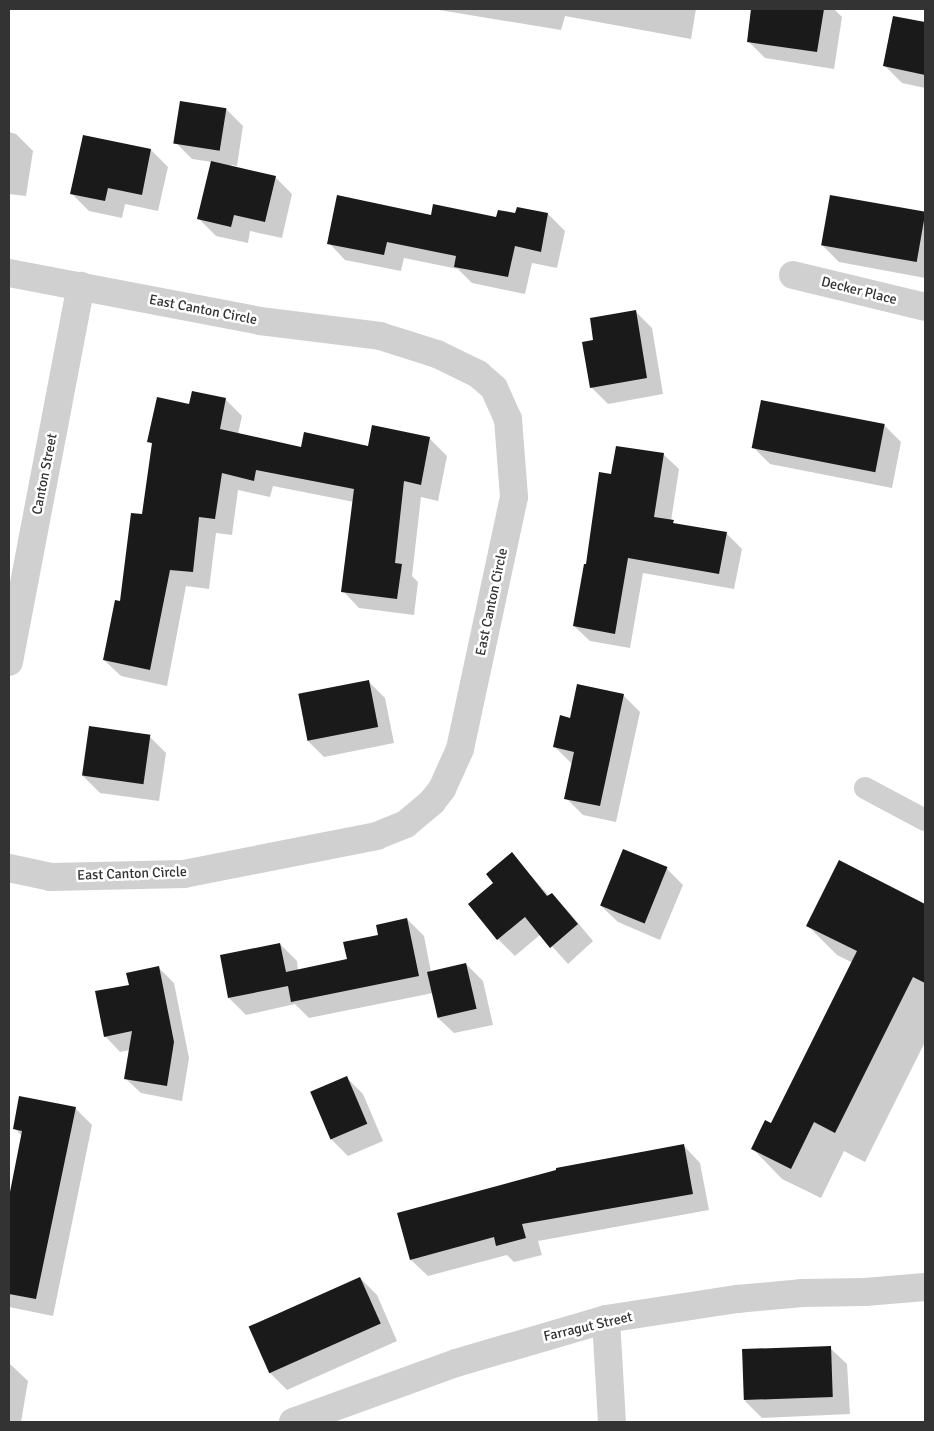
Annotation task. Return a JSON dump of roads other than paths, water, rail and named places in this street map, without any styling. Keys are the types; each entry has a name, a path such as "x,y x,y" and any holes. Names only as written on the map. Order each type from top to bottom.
{"street":[{"name":"East Canton Circle","path":"9,272 260,321 380,336 437,354 478,374 494,388 508,419 514,497 460,749 442,789 432,802 406,824 377,836 184,874 51,877 9,868"},
{"name":"Decker Place","path":"793,275 925,307"},
{"name":"Canton Street","path":"9,662 81,286"},
{"name":"Farragut Street","path":"293,1422 456,1363 606,1320 746,1298 803,1293 865,1292 925,1286"},
{"path":"606,1320 612,1422"}],"lane":[{"path":"865,788 925,820"}]}
